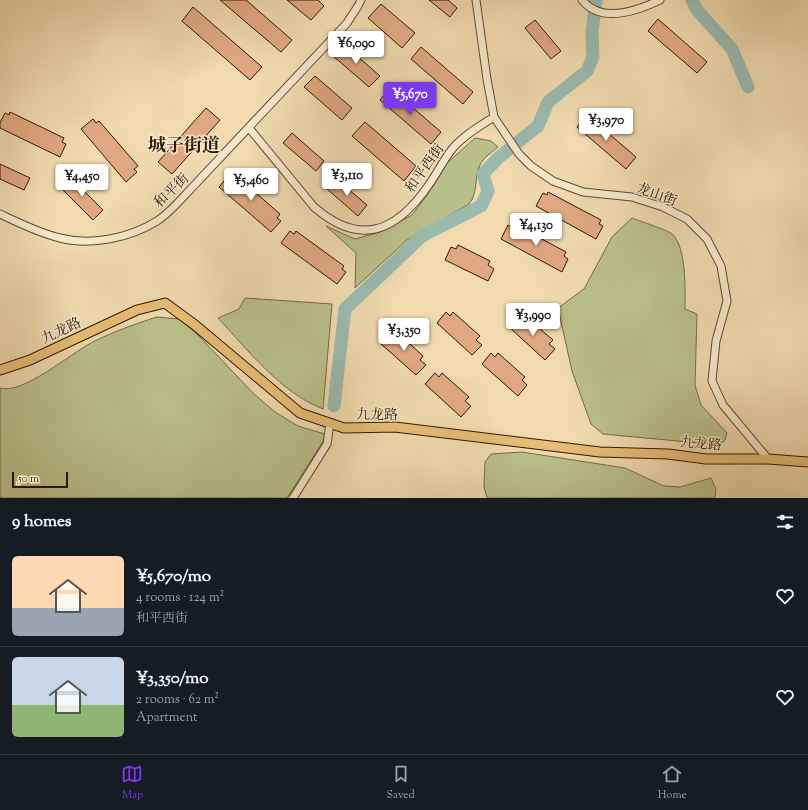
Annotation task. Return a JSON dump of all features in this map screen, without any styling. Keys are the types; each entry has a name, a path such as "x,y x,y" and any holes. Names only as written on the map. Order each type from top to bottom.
{"main road":[{"name":"九龙路","path":"0,370 30,360 137,310 166,303 195,325 300,413 344,428 395,427 600,452 668,454 706,459 768,459 808,462"}],"street":[{"name":"和平街","path":"0,214 41,232 61,239 72,240 110,238 141,230 158,220 172,209 347,23 361,0"},
{"name":"龙山街","path":"476,0 486,75 494,117 519,154 531,166 553,181 583,192 632,197 663,207 687,219 707,239 721,266 727,301 716,341 712,381 723,405 768,459"},
{"path":"584,2 599,13 615,14 660,0"},
{"name":"和平西街","path":"249,128 314,207 325,216 342,226 363,230 391,224 409,210 428,186 453,148 463,138 494,117"},
{"path":"293,498 327,444 330,423"}],"green space":[{"path":"475,138 491,141 498,147 481,162 478,170 474,196 469,204 407,240 355,288 356,253 326,226 355,239 380,232 412,215 428,194 446,164"},
{"path":"632,218 669,232 677,240 683,259 685,309 697,314 695,385 701,405 727,433 725,440 720,445 603,434 591,424 572,371 558,308 584,289 612,237"},
{"path":"245,298 332,304 323,409 307,402 266,370 218,318 239,309"},
{"path":"157,317 179,319 197,334 253,393 275,412 298,426 328,435 287,498 0,498 0,388 9,389 33,380 91,343 124,328"},
{"path":"522,452 625,468 664,486 680,487 711,478 716,489 715,498 487,498 484,487 485,462 491,454"}],"building":[{"path":"220,0 246,0 292,40 281,52"},
{"path":"287,0 318,0 324,6 311,20"},
{"path":"429,0 448,0 457,8 450,17"},
{"path":"381,4 415,33 402,48 368,18"},
{"path":"193,7 262,67 250,80 182,21"},
{"path":"658,19 707,62 697,73 648,31"},
{"path":"535,20 561,51 551,59 525,28"},
{"path":"342,43 380,76 369,87 332,55"},
{"path":"421,47 473,92 463,104 411,59"},
{"path":"315,76 352,108 342,120 304,87"},
{"path":"390,88 441,132 431,144 380,100"},
{"path":"206,108 220,120 172,174 158,162"},
{"path":"10,112 64,138 62,142 66,144 60,157 0,128 0,123 5,113 9,115"},
{"path":"587,115 636,157 626,169 577,127"},
{"path":"93,119 96,123 99,121 138,166 134,169 137,172 126,182 81,129"},
{"path":"365,122 416,166 404,181 352,136"},
{"path":"292,133 324,161 316,171 283,143"},
{"path":"0,164 30,178 24,190 0,179"},
{"path":"229,175 232,178 235,175 280,214 277,218 281,221 271,232 219,187"},
{"path":"70,177 103,210 93,220 60,187"},
{"path":"335,178 367,205 358,216 326,188"},
{"path":"548,192 601,220 599,224 603,226 596,239 536,206 543,193 547,195"},
{"path":"514,224 566,252 564,256 568,259 562,272 501,239 508,225 512,228"},
{"path":"290,231 294,234 296,231 344,266 342,269 346,272 337,284 281,243"},
{"path":"458,245 490,261 488,265 494,269 488,281 445,260 451,247 456,249"},
{"path":"446,312 450,316 453,312 480,336 476,340 482,345 472,355 437,323"},
{"path":"519,317 523,320 526,317 553,340 549,344 555,349 545,360 509,327"},
{"path":"390,332 394,336 397,332 423,356 420,360 426,365 416,375 380,343"},
{"path":"491,353 495,357 498,353 525,377 522,380 527,385 518,396 482,364"},
{"path":"435,373 439,377 442,373 469,397 465,401 471,406 461,417 425,384"}],"waterway":[{"path":"334,406 345,309 422,236 481,206 488,191 483,174 498,158 538,126 548,102 587,71 593,57 592,32 596,0"},
{"path":"692,0 697,10 732,49 748,87"}],"district":[{"name":"城子街道","path":"184,145"}]}
